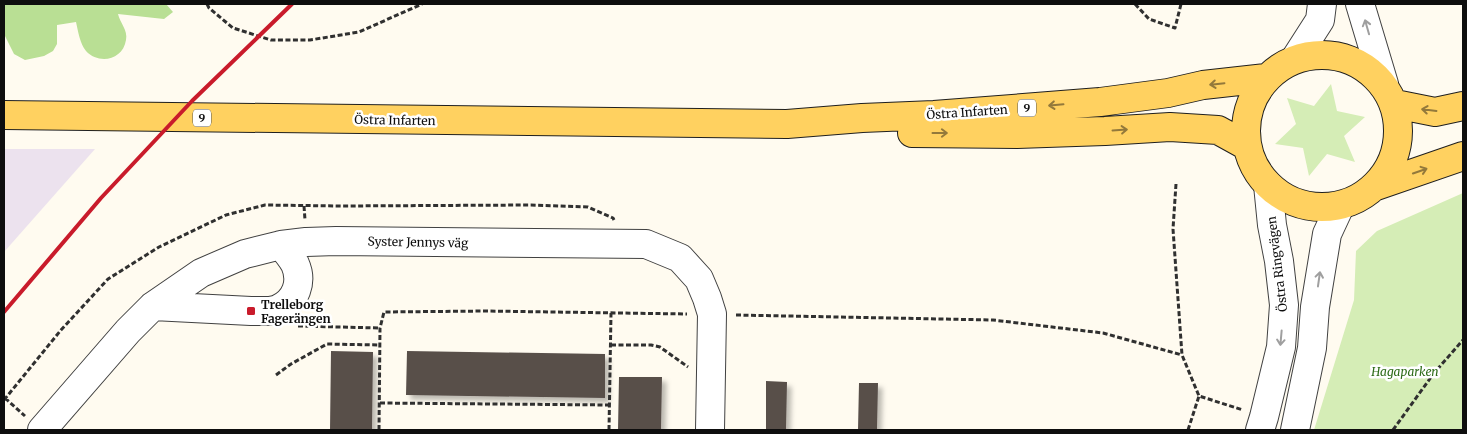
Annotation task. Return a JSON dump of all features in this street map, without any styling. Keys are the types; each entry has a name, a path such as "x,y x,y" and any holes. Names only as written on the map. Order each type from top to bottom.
{"main road":[{"name":"9","path":"1376,186 1394,160 1398,142 1398,119 1389,94 1365,66 1346,57 1313,54 1282,65 1266,78 1253,98 1246,123 1247,146 1254,166 1268,185 1284,198 1302,205 1321,208 1340,206 1359,198 1376,186 1463,156"},
{"name":"Östra Infarten","path":"4,115 787,124 1100,102 1266,78"},
{"path":"1389,94 1435,112 1463,106"},
{"name":"Östra Infarten","path":"787,124 870,134 1017,134 1170,127 1218,130 1247,146"}],"street":[{"path":"1295,59 1320,20 1322,4"},
{"path":"1360,4 1389,94"},
{"name":"Östra Ringvägen","path":"1262,424 1280,347 1284,304 1268,185"},
{"path":"1295,430 1312,348 1315,307 1326,234 1340,206"},
{"name":"Syster Jennys väg","path":"42,430 128,331 153,306 201,273 245,254 281,245 336,241 646,244 680,258 699,279 712,314 710,430"},
{"path":"153,306 251,311 277,309 287,304 298,288 295,264 281,245"}],"path":[{"path":"207,4 209,8 233,28 270,40 310,40 359,32 422,4"},
{"path":"1135,4 1149,19 1175,28 1181,4"},
{"path":"1176,184 1173,229 1182,355 1199,396 1188,430"},
{"path":"379,430 380,328 384,312 486,311 993,320 1103,333 1182,355"},
{"path":"609,430 611,313"},
{"path":"290,326 380,328"},
{"path":"1393,430 1434,373 1463,340"},
{"path":"276,375 328,344 380,346"},
{"path":"611,345 652,345 660,347 690,368 711,370"},
{"path":"1199,396 1262,424"},
{"path":"380,403 610,405"}],"shaded area":[{"path":"4,149 95,149 4,252"}],"green space":[{"path":"4,4 166,4 173,12 164,19 118,14 126,33 126,40 120,52 110,58 97,58 86,51 76,22 57,25 57,44 53,51 44,56 25,60 14,54 4,34"},
{"path":"1331,84 1337,111 1365,117 1344,136 1355,162 1327,154 1309,176 1303,148 1275,144 1296,124 1287,98 1314,106"},
{"name":"Hagaparken","path":"1463,193 1463,430 1314,430 1354,300 1356,251 1377,231"}],"building":[{"path":"331,351 373,352 372,430 330,430"},
{"path":"407,351 605,354 605,398 406,395"},
{"path":"619,377 662,377 661,430 618,430"},
{"path":"766,381 787,382 786,430 766,430"},
{"path":"859,383 878,383 877,430 858,430"}],"railway":[{"path":"4,312 101,198 192,101 292,4"}],"place":[{"name":"Trelleborg Fagerängen","path":"251,311"}]}
